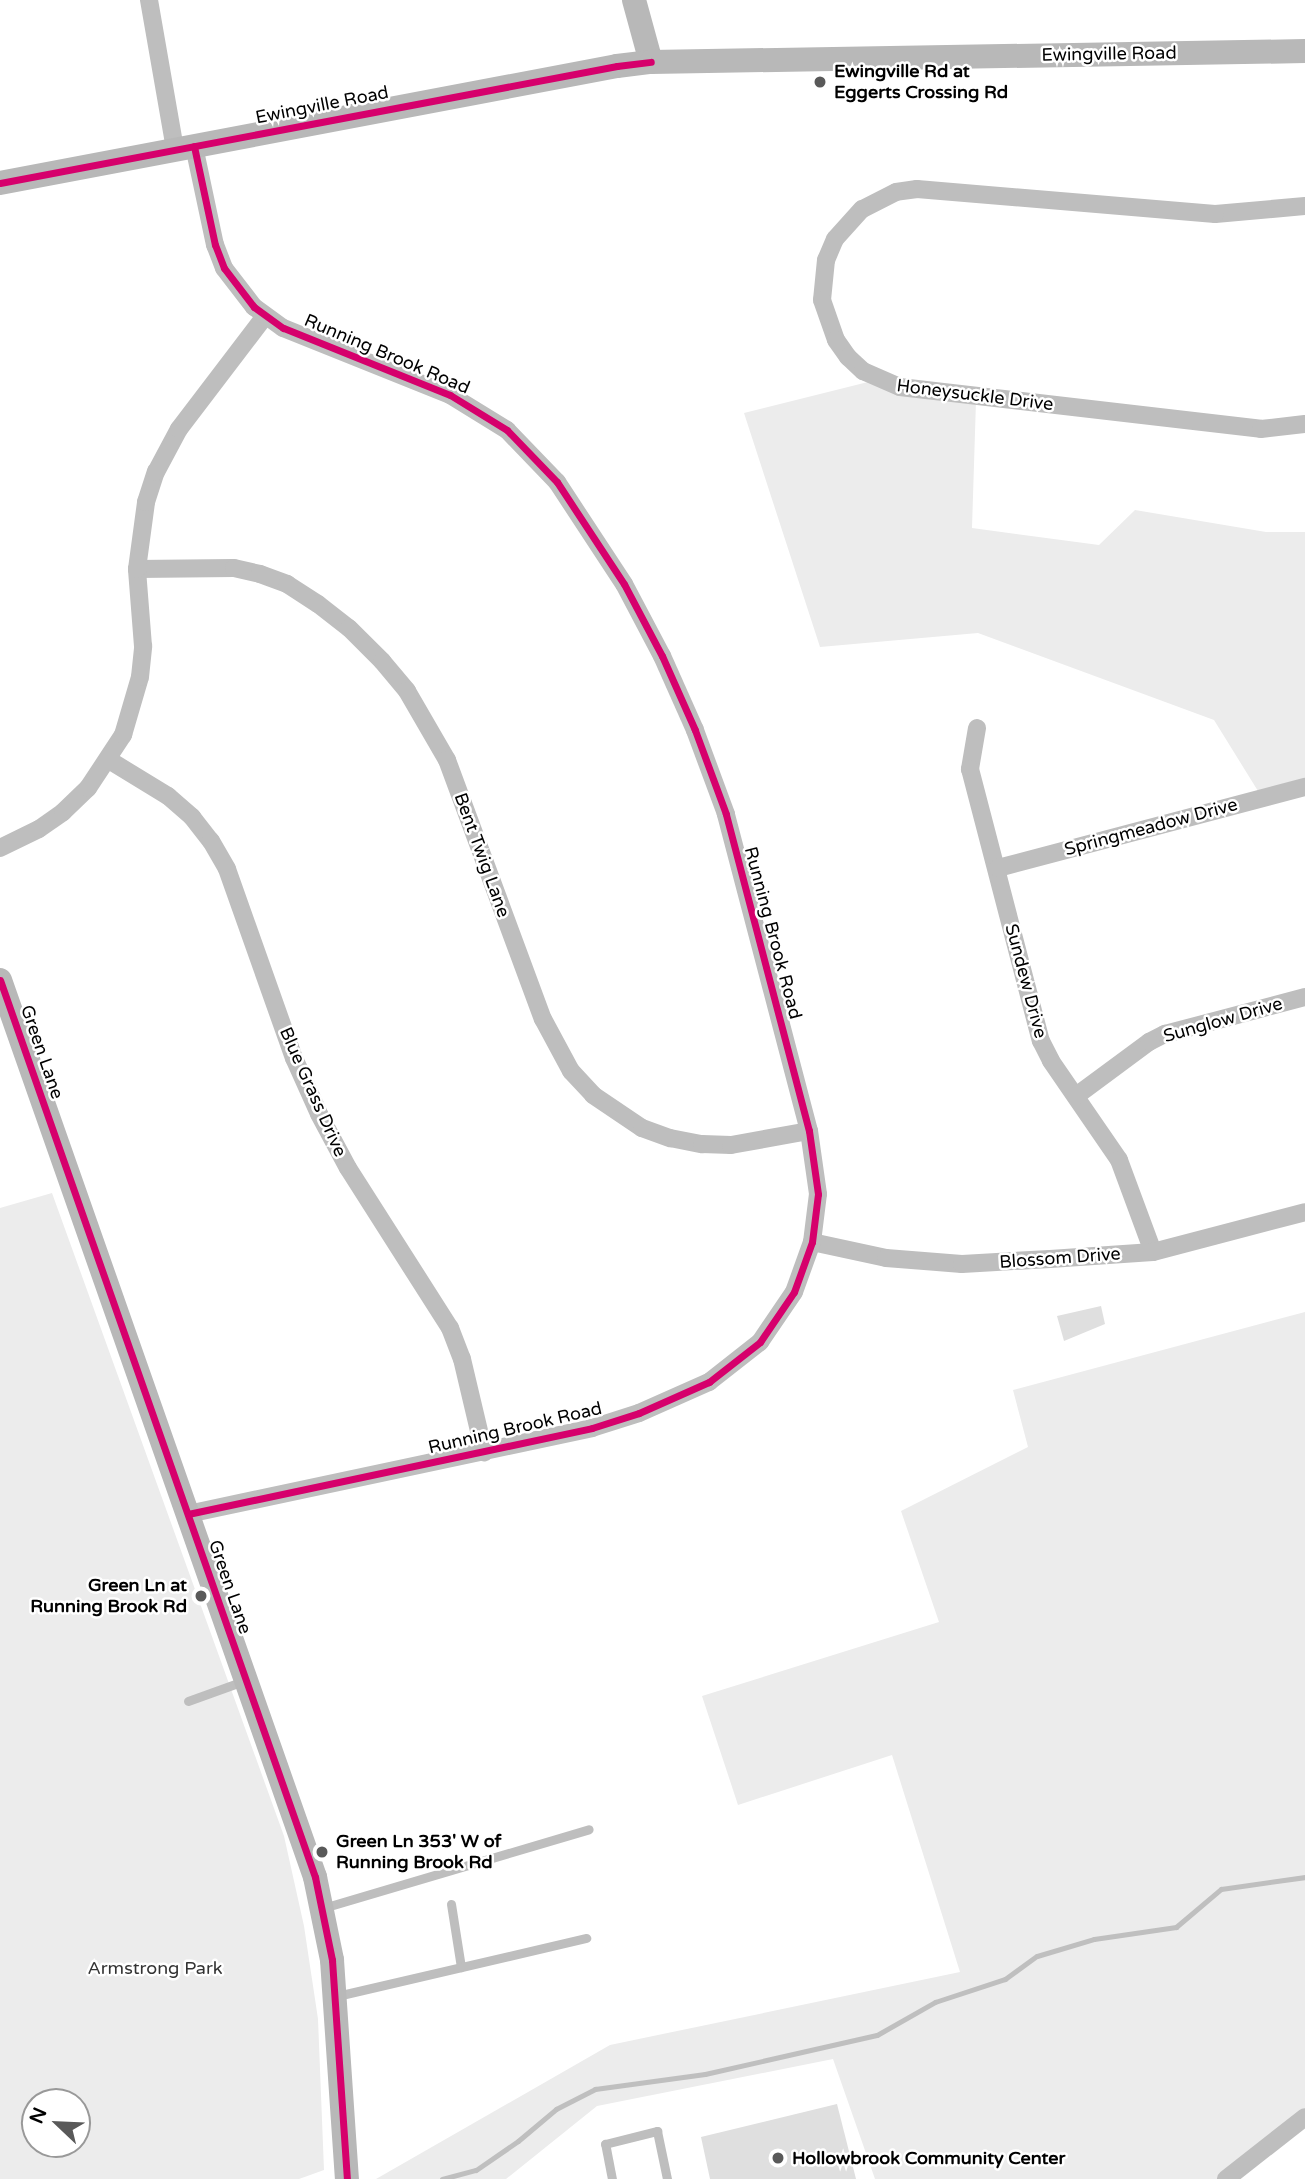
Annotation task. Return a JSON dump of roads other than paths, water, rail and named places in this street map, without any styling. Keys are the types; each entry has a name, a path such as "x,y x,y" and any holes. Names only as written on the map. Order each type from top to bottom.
{"street":[{"name":"Running Brook Road","path":"149,0 184,148 215,245 224,268 238,289 265,316 283,328 450,395 480,411 535,456 592,532 662,656 717,787 808,1131 818,1194 812,1242 799,1280 779,1318 738,1362 709,1382 639,1413 592,1428 188,1514"},
{"path":"634,0 651,62"},
{"name":"Ewingville Road","path":"0,183 617,66 651,62 1305,51"},
{"name":"Honeysuckle Drive","path":"1305,206 1215,214 917,189 896,192 862,209 835,239 826,260 822,300 835,340 848,357 863,371 900,387 1261,429 1305,424"},
{"path":"0,848 39,829 64,812 88,788 123,735 140,677 143,646 137,569 146,502 172,441 265,316"},
{"name":"Bent Twig Lane","path":"137,569 234,568 260,573 286,584 318,604 349,628 382,660 414,702 447,760 551,1037 570,1071 593,1095 642,1128 670,1138 702,1144 731,1145 808,1131"},
{"name":"Sundew Drive","path":"977,728 971,769 1041,1041 1051,1061 1119,1160 1153,1252"},
{"name":"Blue Grass Drive","path":"109,760 168,796 192,817 211,841 227,869 294,1058 319,1114 348,1168 450,1328 462,1359 484,1452"},
{"name":"Springmeadow Drive","path":"998,868 1305,787"},
{"name":"Green Lane","path":"0,980 316,1877 335,1996 347,2179"},
{"name":"Sunglow Drive","path":"1076,1096 1149,1042 1165,1034 1305,997"},
{"name":"Blossom Drive","path":"812,1242 886,1258 962,1264 1153,1252 1305,1212"},
{"path":"1226,2179 1305,2118"}],"lane":[{"path":"188,1701 246,1680"},
{"path":"323,1908 589,1829"},
{"path":"451,1904 461,1967"},
{"path":"335,1996 586,1938"},
{"path":"612,2179 605,2144 657,2132 667,2179"}],"waterway":[{"path":"442,2179 476,2170 518,2141 556,2109 595,2089 705,2074 877,2035 935,2002 1005,1979 1037,1956 1094,1939 1176,1927 1221,1889 1305,1877"}],"place":[{"name":"Ewingville Rd at Eggerts Crossing Rd","path":"820,82"},
{"name":"Green Ln at Running Brook Rd","path":"201,1596"},
{"name":"Green Ln 353' W of Running Brook Rd","path":"322,1852"},
{"name":"Hollowbrook Community Center","path":"778,2158"}],"park label":[{"name":"Armstrong Park","path":"155,1968"}]}
